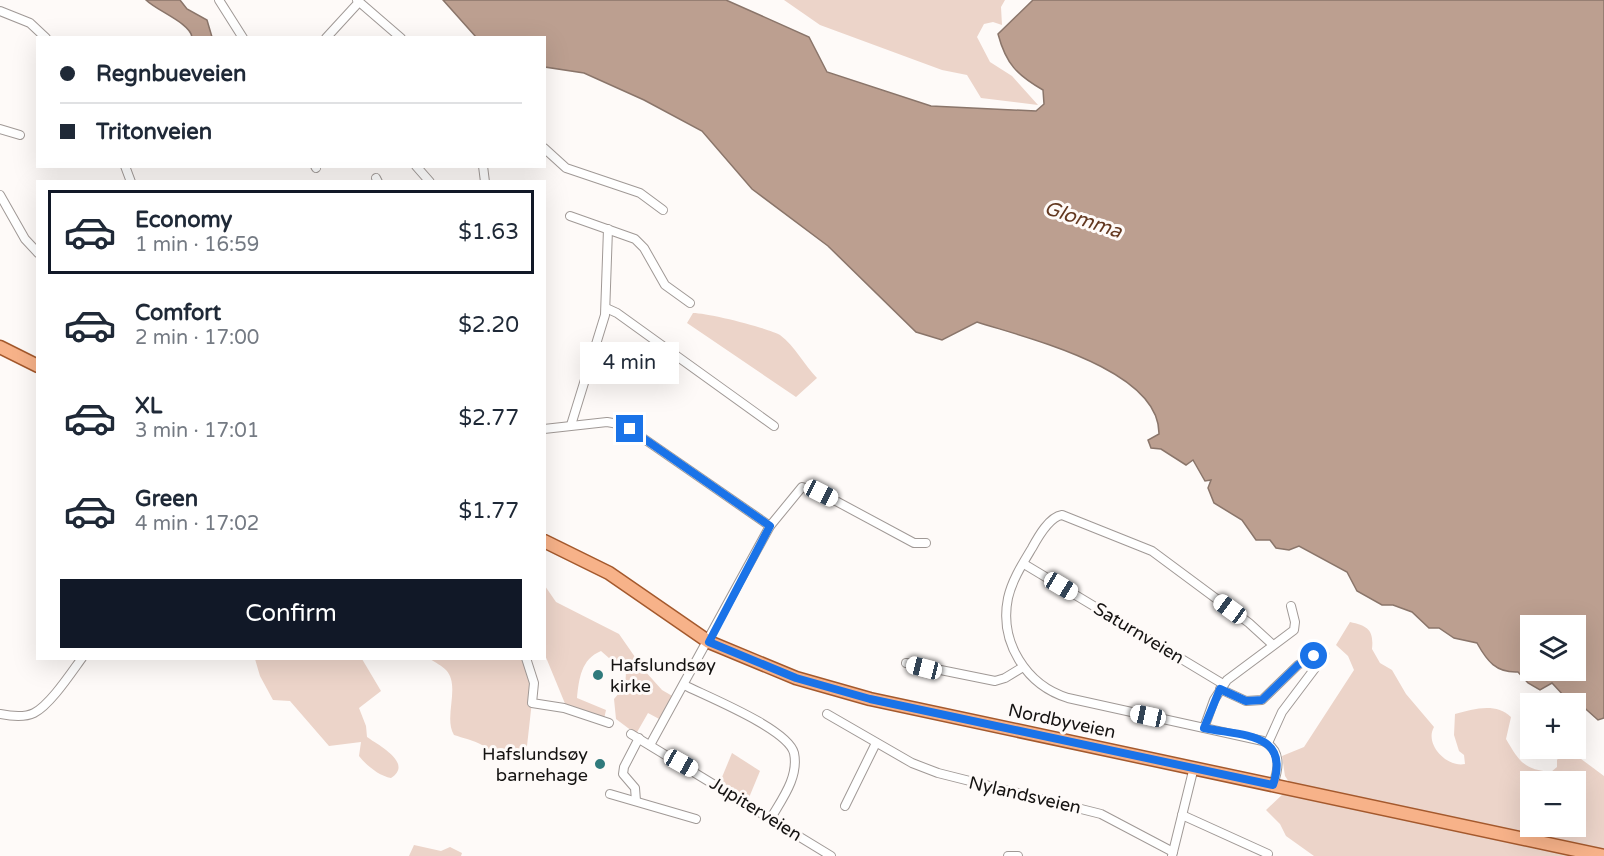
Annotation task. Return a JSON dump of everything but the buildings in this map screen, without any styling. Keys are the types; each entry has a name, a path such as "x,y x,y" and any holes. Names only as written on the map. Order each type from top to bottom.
{"main road":[{"path":"0,347 36,365"},
{"name":"Nordbyveien","path":"546,542 604,570 709,642 792,676 851,694 1604,856"}],"street":[{"path":"219,0 242,36"},
{"path":"328,36 358,1 399,36"},
{"path":"0,10 30,23 44,36"},
{"path":"0,129 20,135"},
{"path":"546,150 566,168 637,192 663,210"},
{"path":"418,168 428,180"},
{"path":"0,195 25,239 36,250"},
{"path":"570,216 639,241 665,285 690,303"},
{"path":"571,425 590,372 606,308 608,229"},
{"path":"606,308 617,313 774,426"},
{"path":"546,429 607,422 627,427 770,526"},
{"path":"650,745 709,642 770,526 802,487 821,493 914,543 926,543"},
{"path":"1272,644 1152,551 1065,516 1056,517 1035,543 1010,591 1007,615 1011,641 1023,667 1039,683 1062,696 1268,743 1275,752 1278,762 1273,785"},
{"name":"Saturnveien","path":"1024,564 1246,701 1262,700 1298,665 1314,656"},
{"path":"1204,728 1222,687 1272,644 1294,630 1295,621 1291,606"},
{"path":"1268,743 1282,712 1325,655"},
{"path":"0,714 20,716 34,713 80,660"},
{"path":"527,660 534,683 532,702 564,708 609,723"},
{"path":"906,663 995,681 1023,667"},
{"path":"684,685 772,730 788,742 794,754 793,774 771,818"},
{"name":"Nylandsveien","path":"826,714 912,763 945,776 1101,814 1173,854"},
{"name":"Jupiterveien","path":"631,734 831,856"},
{"path":"636,801 635,788 623,774 624,767 639,738"},
{"path":"845,806 876,743"},
{"path":"1173,854 1194,767"},
{"path":"610,794 696,819"},
{"path":"1182,815 1269,854"},
{"path":"1008,856 1018,856"}],"shaded area":[{"path":"784,0 1005,0 1001,7 1002,25 993,22 984,24 977,37 990,62 1012,76 1038,105 981,98 967,75 942,70 820,25"},
{"path":"693,313 738,321 780,335 817,378 796,397 687,323"},
{"path":"546,587 556,602 619,634 644,670 662,690 674,697 661,720 648,713 636,734 616,719 614,699 625,686 626,673 601,651 585,664 580,677 577,698 606,710 604,719 566,706 546,657"},
{"path":"1350,622 1365,627 1371,633 1372,649 1380,663 1392,670 1406,694 1434,727 1432,741 1439,753 1451,762 1465,764 1464,755 1459,751 1454,735 1455,714 1491,708 1505,712 1511,717 1506,739 1523,763 1542,771 1520,771 1520,833 1291,785 1285,776 1282,756 1304,747 1354,670 1348,656 1336,645"},
{"path":"255,660 363,660 381,691 359,708 366,726 367,737 392,755 398,766 397,772 391,778 369,766 359,756 361,742 329,746 290,701 273,700 260,676"},
{"path":"431,660 526,660 534,683 527,746 522,759 504,759 479,743 454,735 450,720 452,684 444,669"},
{"path":"732,753 760,771 748,800 720,782"},
{"path":"1558,759 1581,759 1604,776 1604,851 1538,837 1586,837 1586,771 1552,771 1557,767"},
{"path":"1284,793 1585,856 1314,856 1286,836 1280,824 1266,810"},
{"path":"414,845 441,851 450,847 462,853 461,856 409,856"}],"water":[{"path":"146,0 180,0 187,9 207,20 212,36 192,36 186,27"},
{"name":"Glomma","path":"443,0 726,0 809,37 827,72 931,106 1036,111 1044,104 1043,90 1014,68 998,34 1033,0 1604,0 1604,718 1598,720 1586,709 1586,693 1561,693 1552,683 1540,690 1526,681 1586,681 1586,615 1520,615 1520,674 1510,672 1493,665 1477,643 1454,638 1439,628 1429,628 1412,612 1393,605 1382,605 1357,591 1347,572 1299,546 1289,550 1276,548 1270,540 1256,540 1242,520 1214,503 1208,488 1211,480 1205,481 1193,460 1186,465 1161,449 1151,448 1148,440 1159,434 1153,411 1138,391 1115,374 1056,347 977,322 942,340 916,332 828,246 752,189 702,131 644,100 584,73 546,67 546,36 475,36"}],"place":[{"name":"Hafslundsøy kirke","path":"598,675"},
{"name":"Hafslundsøy barnehage","path":"600,764"}],"route":[{"path":"630,429 770,526 709,642 757,663 816,684 870,699 1273,785 1279,767 1278,758 1268,743 1204,728 1206,718 1220,689 1246,701 1262,700 1269,696 1298,665 1314,656"}]}
